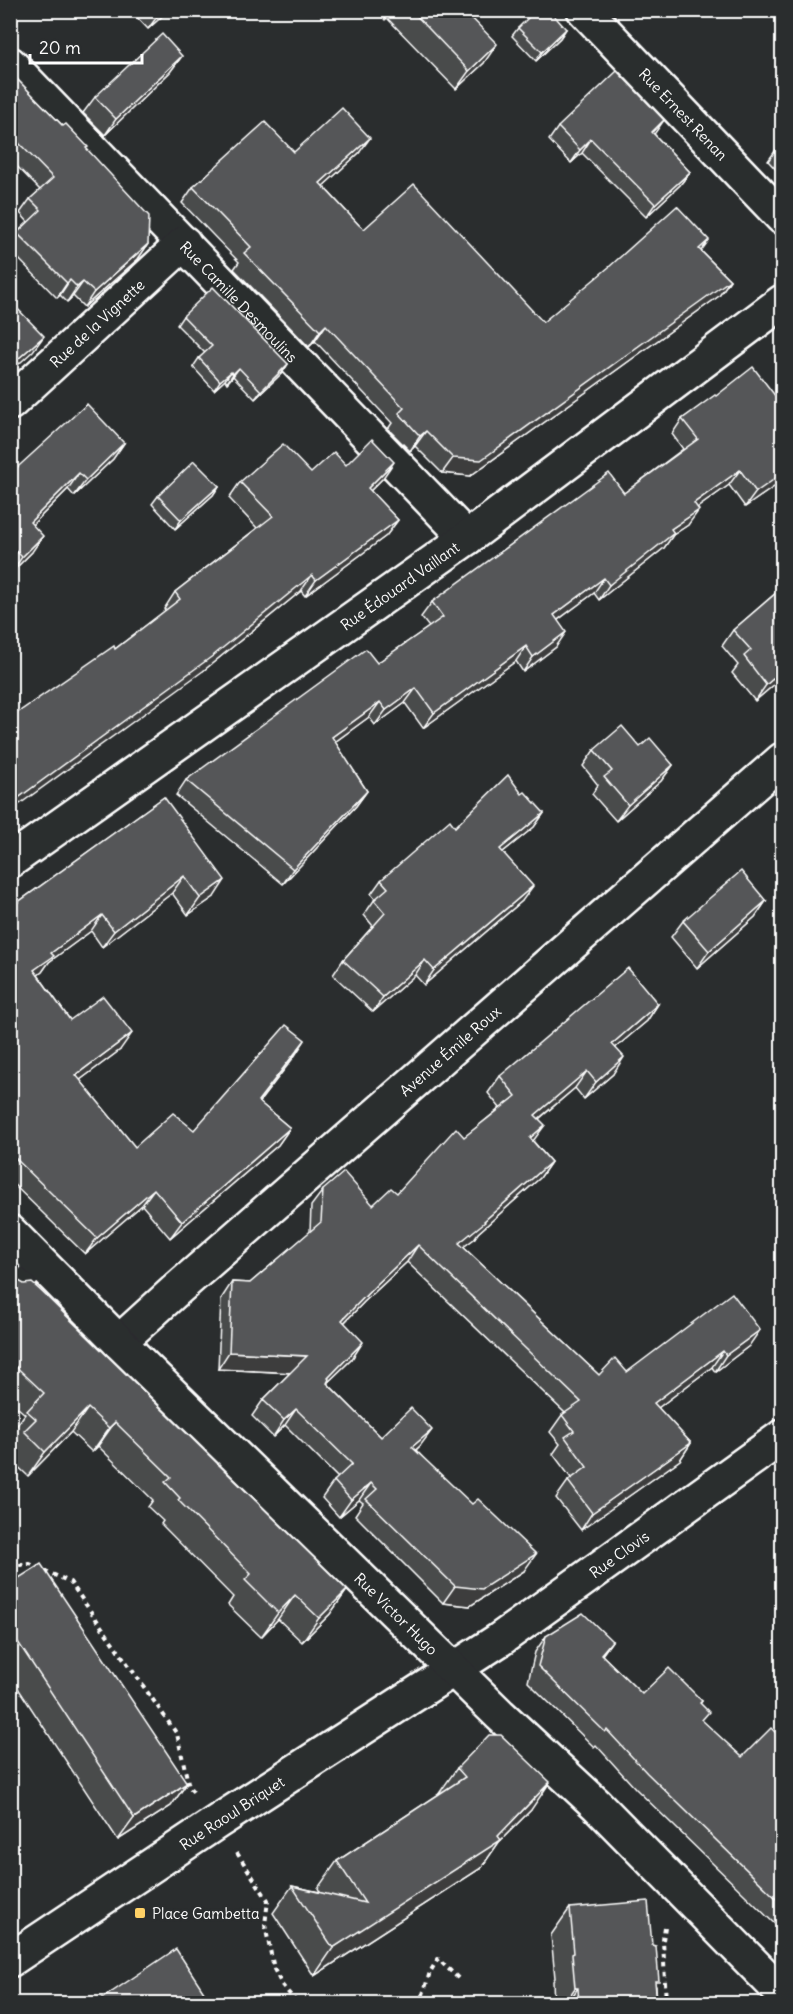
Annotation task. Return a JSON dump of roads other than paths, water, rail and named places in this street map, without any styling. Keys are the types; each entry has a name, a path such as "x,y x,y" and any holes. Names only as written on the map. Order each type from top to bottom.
{"street":[{"name":"Rue Ernest Renan","path":"584,10 783,217"},
{"name":"Rue Camille Desmoulins","path":"10,64 467,538"},
{"name":"Rue de la Vignette","path":"10,403 184,243"},
{"name":"Rue Édouard Vaillant","path":"10,861 467,538 783,302"},
{"name":"Avenue Émile Roux","path":"119,1342 783,760"},
{"name":"Rue Victor Hugo","path":"10,1232 119,1342 500,1715 597,1805 783,1993"},
{"name":"Rue Clovis","path":"454,1669 499,1640 783,1437"},
{"name":"Rue Raoul Briquet","path":"10,1960 217,1822 454,1669"}],"lane":[{"path":"10,1295 41,1263"}],"place":[{"name":"Place Gambetta","path":"140,1913"}]}
